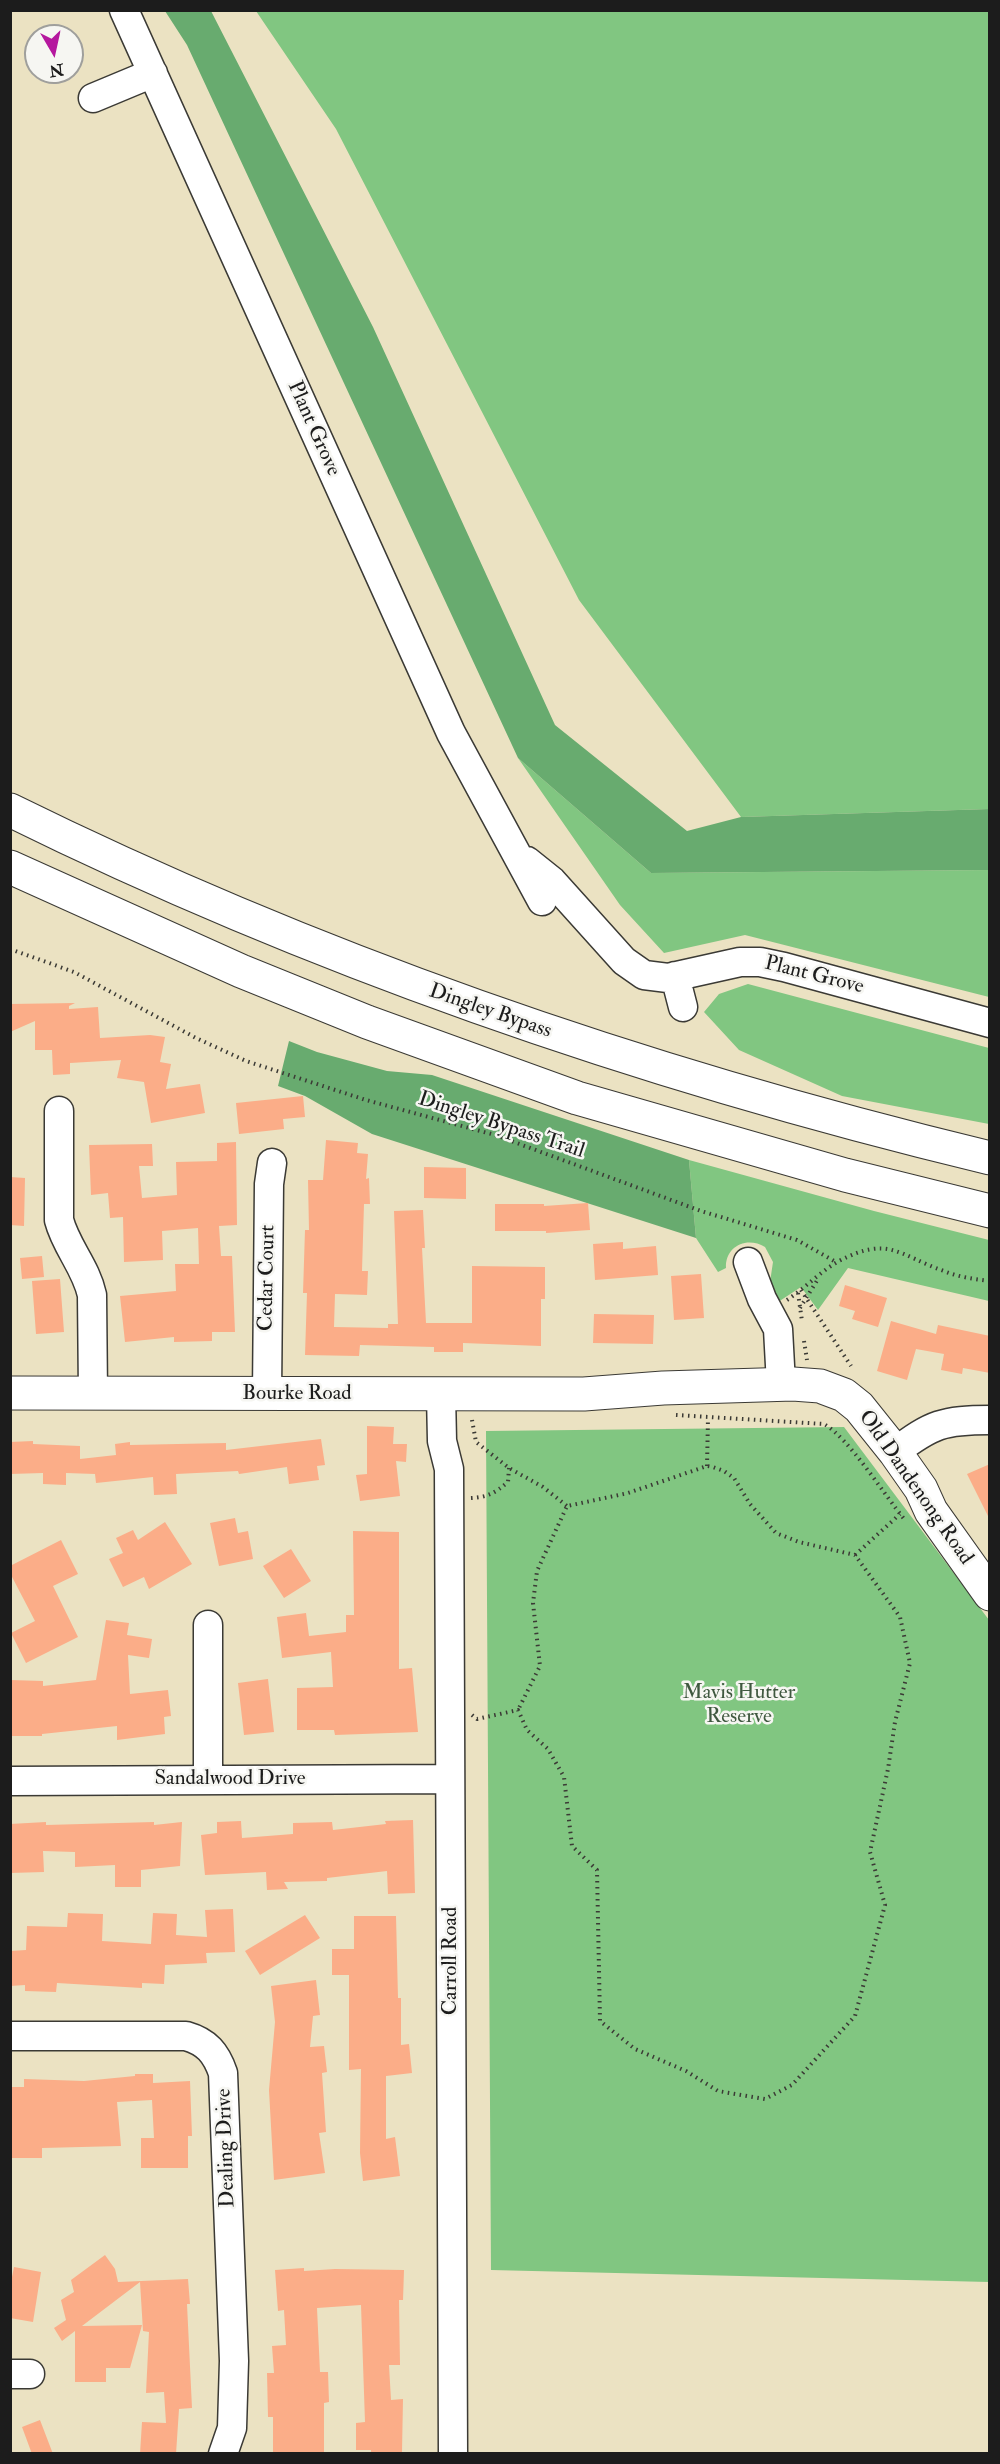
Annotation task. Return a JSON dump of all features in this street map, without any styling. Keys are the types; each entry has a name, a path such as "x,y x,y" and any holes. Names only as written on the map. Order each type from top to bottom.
{"main road":[{"name":"Dingley Bypass","path":"10,810 177,889 441,996 646,1065 745,1095 881,1132 990,1158"},
{"path":"10,867 250,975 368,1022 577,1098 845,1175 990,1211"},
{"name":"Bourke Road","path":"10,1393 267,1394 458,1407 584,1394 675,1404 782,1394"},
{"name":"Old Dandenong Road","path":"782,1394 814,1405 843,1407 851,1428 921,1489 932,1511 984,1586"}],"street":[{"name":"Plant Grove","path":"124,10 451,733 542,901"},
{"path":"93,98 153,73"},
{"name":"Plant Grove","path":"511,843 524,858 552,881 631,968 644,975 663,978 729,963 760,962 990,1023"},
{"path":"675,976 683,1007"},
{"path":"59,1112 59,1220 64,1237 89,1281 92,1295 93,1394"},
{"name":"Cedar Court","path":"267,1394 269,1184 274,1158"},
{"path":"748,1262 762,1299 777,1325 782,1394"},
{"name":"Carroll Road","path":"453,2454 448,1500 449,1469 455,1448 458,1407"},
{"path":"886,1458 933,1426 945,1422 990,1420"},
{"path":"207,1625 208,1778"},
{"name":"Sandalwood Drive","path":"10,1781 208,1778 450,1779"},
{"name":"Dealing Drive","path":"10,2036 186,2036 204,2043 218,2057 223,2073 234,2350 232,2428 223,2454"}],"path":[{"name":"Dingley Bypass Trail","path":"10,949 74,972 195,1038 246,1061 366,1100 495,1135 701,1211 797,1240 836,1262"},
{"path":"851,1366 800,1291 836,1262 871,1248 892,1248 944,1271 990,1281"},
{"path":"800,1309 820,1276"},
{"path":"458,1407 483,1418"},
{"path":"458,1407 476,1442 509,1468 543,1487 567,1506"},
{"path":"675,1415 824,1424 844,1442 910,1526"},
{"path":"707,1466 708,1418"},
{"path":"518,1710 527,1730 548,1749 564,1777 572,1846 597,1870 600,2021 635,2049 686,2071 718,2091 765,2099 792,2085 855,2016 885,1905 870,1852 888,1769 895,1722 910,1663 900,1617 895,1606 855,1555 787,1539 776,1533 750,1504 734,1479 724,1471 707,1466 644,1488 567,1506"},
{"path":"448,1500 491,1496 508,1482 509,1468"},
{"path":"518,1710 540,1666 533,1603 537,1571 567,1506"},
{"path":"855,1555 900,1514"},
{"path":"448,1702 477,1719 518,1710"}],"green space":[{"path":"165,11 211,11 373,327 555,725 687,831 741,817 989,809 989,870 651,873 518,758 187,45"},
{"path":"256,11 989,11 989,809 741,817 579,600 336,129"},
{"path":"518,758 651,873 989,870 989,997 745,935 664,953 620,905"},
{"path":"748,984 989,1048 989,1124 842,1096 739,1050 704,1012 719,994"},
{"path":"289,1041 317,1052 387,1071 432,1075 689,1160 696,1238 372,1134 305,1096 278,1086"},
{"path":"689,1160 989,1240 989,1301 848,1268 818,1310 801,1287 775,1304 770,1282 773,1262 765,1247 751,1243 738,1245 729,1254 726,1268 718,1272 696,1238"},
{"name":"Mavis Hutter Reserve","path":"844,1427 989,1620 989,2282 491,2270 486,1431"}],"building":[{"path":"75,1003 69,1006 69,1009 98,1007 100,1038 150,1035 165,1037 160,1062 171,1064 166,1089 200,1084 205,1113 151,1123 144,1082 117,1078 121,1060 70,1063 70,1074 53,1075 52,1050 35,1050 35,1021 10,1032 10,1004"},
{"path":"303,1096 305,1117 283,1119 284,1129 239,1134 236,1103"},
{"path":"326,1140 358,1143 357,1153 368,1154 366,1179 369,1178 370,1204 364,1204 362,1271 368,1271 367,1295 335,1294 334,1327 388,1328 388,1324 398,1324 394,1211 423,1210 425,1248 422,1248 426,1323 472,1323 472,1266 545,1267 545,1299 541,1299 541,1346 463,1343 463,1352 434,1352 434,1347 360,1345 359,1356 305,1355 307,1293 303,1293 305,1230 309,1230 308,1180 323,1180"},
{"path":"236,1142 237,1225 219,1226 221,1256 232,1256 235,1332 212,1332 212,1341 174,1342 174,1337 125,1342 120,1296 176,1291 175,1264 199,1264 198,1228 162,1231 163,1260 124,1262 123,1217 110,1218 108,1193 91,1195 89,1145 152,1144 153,1166 139,1166 142,1198 177,1195 176,1162 217,1161 217,1143"},
{"path":"424,1167 466,1168 466,1199 424,1198"},
{"path":"10,1177 25,1178 24,1226 10,1225"},
{"path":"588,1203 590,1230 546,1233 546,1231 495,1231 495,1204 544,1204 544,1206"},
{"path":"623,1242 623,1249 656,1246 658,1275 595,1280 593,1244"},
{"path":"42,1256 44,1277 22,1279 20,1258"},
{"path":"701,1274 704,1318 674,1320 671,1276"},
{"path":"60,1279 64,1332 36,1334 32,1281"},
{"path":"845,1285 887,1298 878,1327 852,1319 855,1311 839,1306"},
{"path":"594,1314 654,1315 653,1344 593,1343"},
{"path":"891,1321 936,1334 938,1325 990,1336 990,1373 963,1368 962,1374 941,1370 944,1354 916,1349 907,1380 877,1371"},
{"path":"367,1426 394,1427 393,1444 407,1444 406,1462 396,1461 400,1496 360,1501 356,1475 367,1474"},
{"path":"321,1439 325,1465 317,1466 319,1480 289,1484 287,1467 239,1474 238,1471 176,1474 177,1494 154,1495 153,1477 96,1483 95,1474 66,1473 66,1485 43,1484 43,1473 10,1474 10,1442 33,1441 33,1444 80,1446 80,1459 116,1455 115,1444 130,1442 130,1445 226,1443 226,1450"},
{"path":"990,1464 990,1520 967,1474"},
{"path":"235,1518 238,1533 248,1531 253,1559 219,1566 210,1523"},
{"path":"165,1522 192,1564 149,1589 144,1577 123,1587 109,1559 123,1553 116,1538 133,1530 138,1540"},
{"path":"353,1531 399,1532 399,1669 412,1668 418,1732 335,1735 334,1730 297,1730 297,1688 333,1687 331,1652 282,1658 277,1617 306,1613 309,1636 346,1632 346,1615 354,1615"},
{"path":"61,1540 78,1574 53,1586 78,1637 26,1663 11,1633 35,1621 10,1573 10,1566"},
{"path":"291,1549 311,1581 284,1598 263,1566"},
{"path":"106,1620 129,1623 127,1635 152,1639 149,1658 128,1655 130,1694 168,1690 171,1716 164,1717 165,1734 117,1740 117,1726 42,1734 42,1736 10,1736 10,1680 43,1681 43,1686 96,1680"},
{"path":"268,1679 274,1732 244,1735 238,1683"},
{"path":"413,1820 415,1893 388,1894 387,1871 327,1878 327,1881 284,1882 288,1889 267,1890 266,1872 205,1875 201,1835 217,1833 217,1822 241,1821 242,1838 293,1834 293,1823 332,1822 333,1830 386,1824 385,1821"},
{"path":"46,1822 46,1825 154,1822 154,1825 182,1822 180,1866 141,1870 141,1887 115,1887 115,1865 75,1867 75,1852 43,1851 44,1872 10,1873 10,1824"},
{"path":"233,1909 235,1952 206,1953 207,1963 165,1965 164,1984 142,1983 142,1988 57,1983 56,1992 25,1991 25,1985 10,1986 10,1951 26,1950 27,1926 67,1927 68,1913 103,1914 102,1941 151,1944 153,1913 177,1914 176,1935 207,1937 205,1910"},
{"path":"305,1915 320,1938 260,1975 245,1951"},
{"path":"354,1916 396,1916 398,1998 401,1998 401,2045 409,2044 412,2073 386,2076 386,2139 395,2137 400,2176 363,2181 360,2153 361,2069 349,2070 349,1975 332,1975 332,1949 354,1949"},
{"path":"316,1980 320,2015 313,2016 310,2047 324,2046 327,2072 322,2073 326,2132 319,2133 325,2173 274,2180 269,2090 275,2022 271,1986"},
{"path":"135,2074 153,2074 153,2083 190,2081 192,2136 188,2136 188,2168 141,2168 141,2138 154,2138 152,2100 117,2102 121,2146 42,2148 42,2158 12,2158 10,2087 24,2087 24,2079 84,2081 135,2076"},
{"path":"105,2255 115,2269 118,2282 188,2279 192,2408 179,2409 176,2454 140,2454 142,2422 166,2423 164,2392 146,2393 149,2332 143,2331 140,2282 82,2326 142,2325 130,2368 106,2368 106,2382 75,2382 75,2331 62,2341 54,2328 66,2320 61,2300 74,2292 71,2280"},
{"path":"14,2267 41,2272 33,2322 10,2318 10,2287"},
{"path":"304,2268 304,2271 404,2270 403,2300 399,2300 400,2365 389,2365 391,2400 403,2399 402,2452 371,2454 371,2450 356,2450 356,2423 365,2422 361,2305 317,2308 320,2372 328,2372 329,2402 324,2403 324,2454 273,2454 273,2417 268,2417 267,2373 274,2373 272,2346 286,2345 284,2310 278,2311 275,2270"},
{"path":"40,2420 53,2454 32,2454 22,2427"}]}
